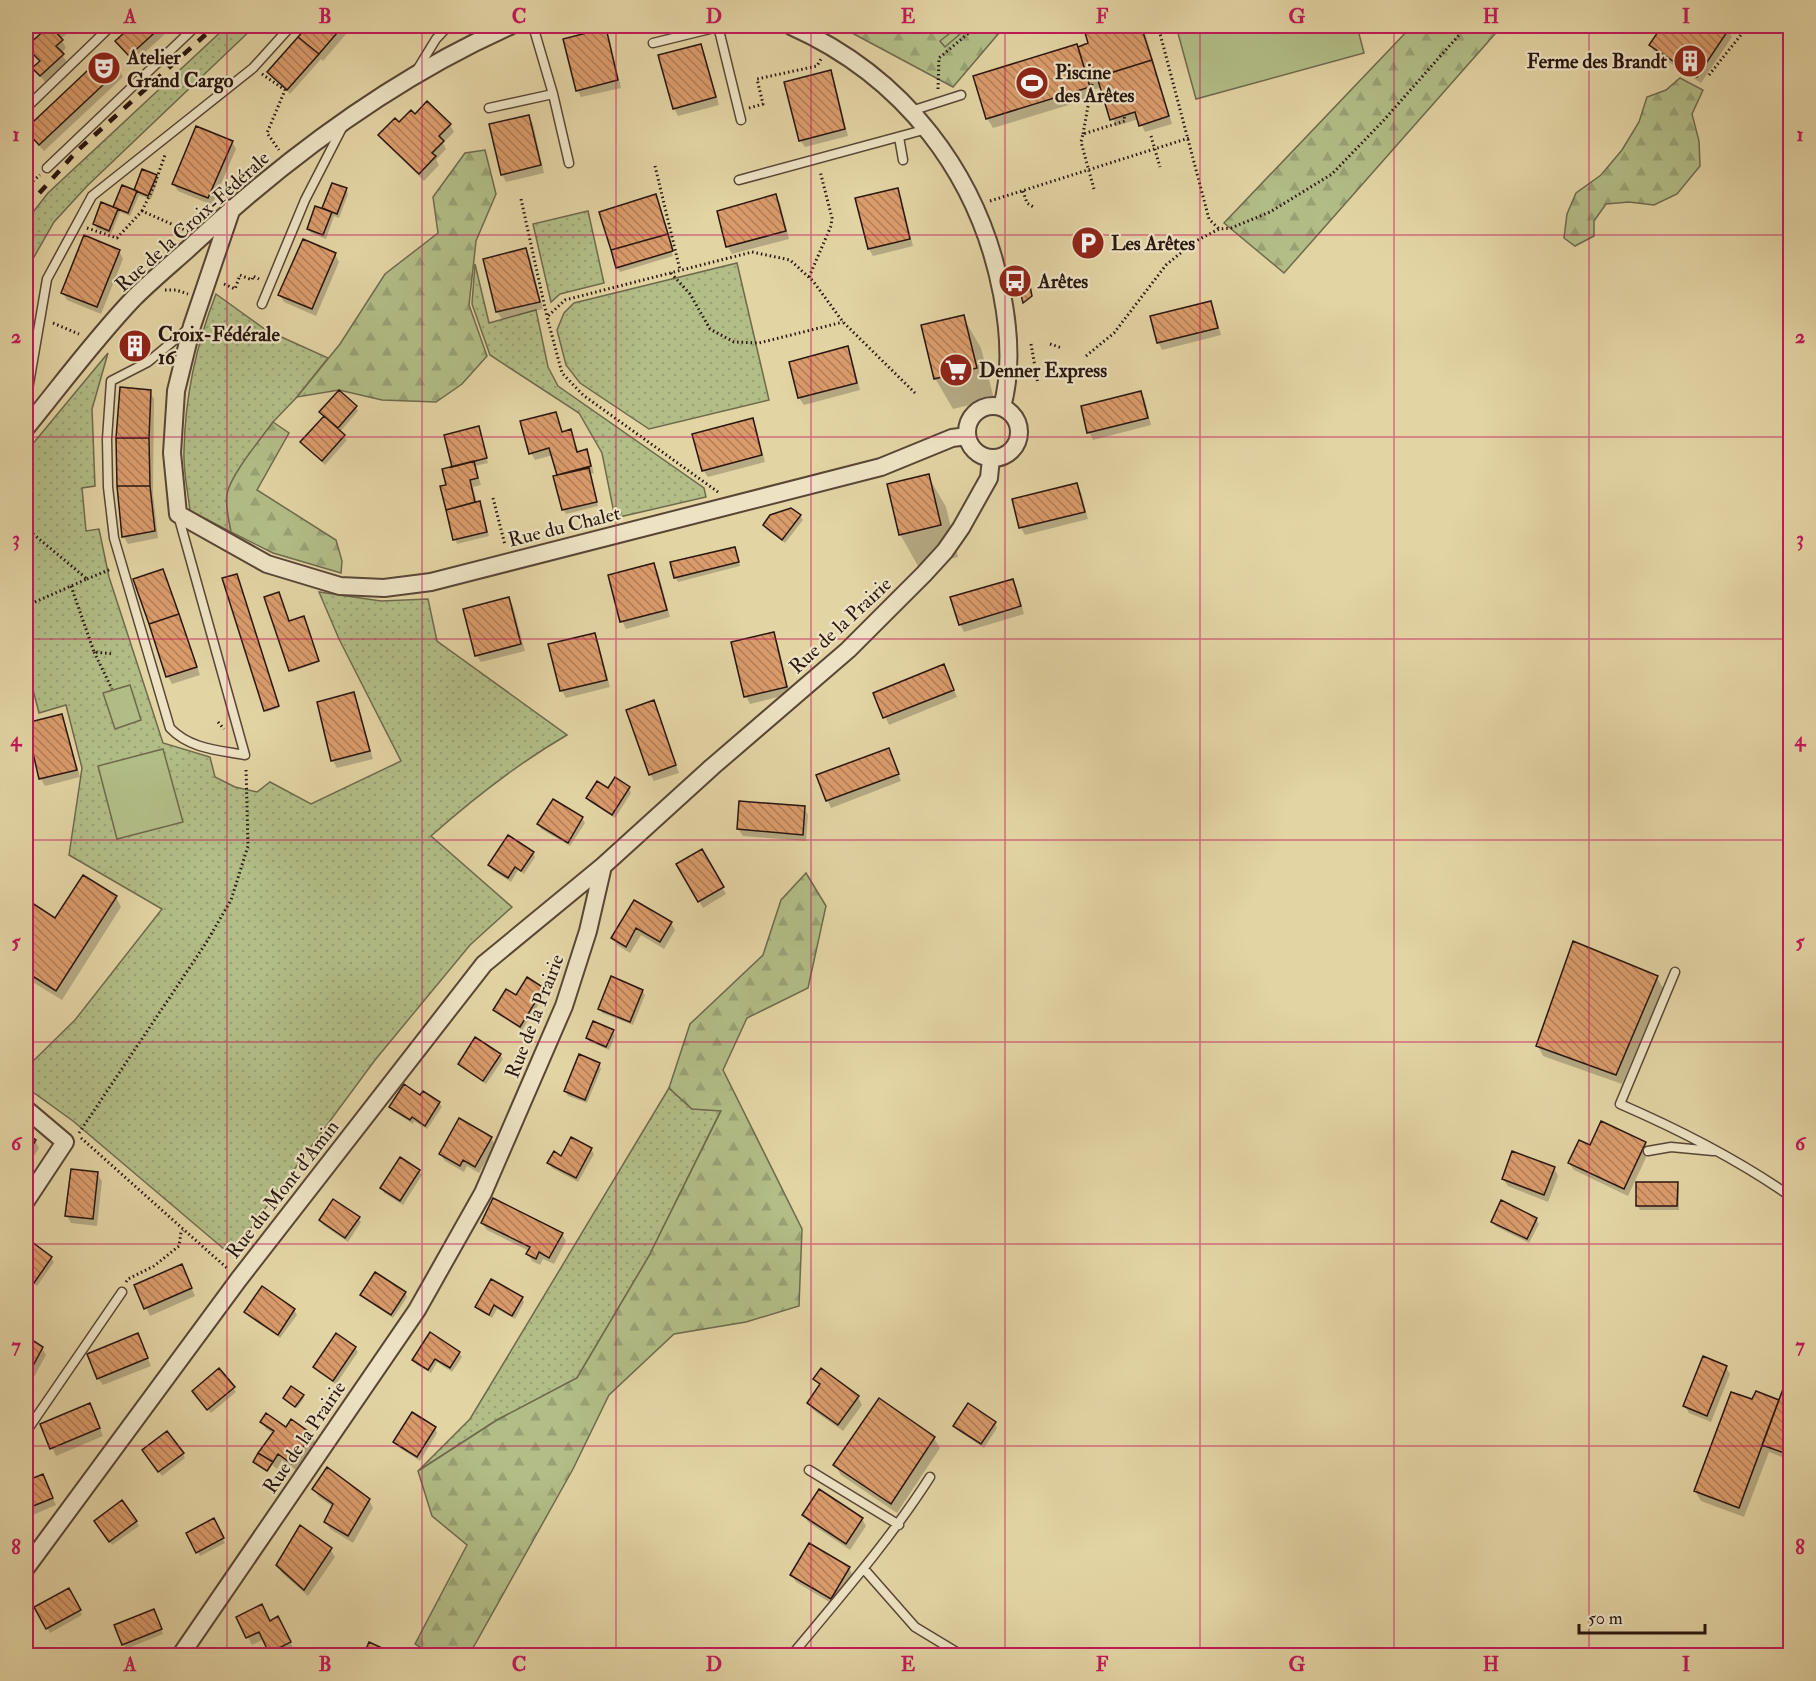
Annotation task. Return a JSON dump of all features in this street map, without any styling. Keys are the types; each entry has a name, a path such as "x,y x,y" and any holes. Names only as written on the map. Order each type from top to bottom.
{"street":[{"name":"Rue de la Croix-Fédérale","path":"26,428 134,299 232,208 282,166 414,75 474,42 510,26"},
{"path":"791,26 814,36 855,60 890,88 928,129 954,165 975,206 997,267 1008,332 1006,386 1002,407"},
{"path":"178,514 172,453 176,391 192,326 232,208"},
{"path":"993,405 1002,407 1009,410 1018,423 1019,439 1011,452 1005,456 991,458 975,452 967,436 970,418 976,411 993,405"},
{"name":"Rue du Chalet","path":"178,514 267,564 340,586 384,588 420,584 881,467 952,438 967,436"},
{"name":"Rue de la Prairie","path":"180,1656 417,1310 483,1193 564,1006 588,931 603,866 712,767 848,651 924,574 961,528 989,478 991,458"},
{"name":"Rue du Mont d'Amin","path":"26,1568 239,1278 484,964 603,866"},
{"path":"26,1109 73,1140 26,1201"}],"lane":[{"path":"26,108 111,26"},
{"path":"47,168 196,26"},
{"path":"26,401 47,279 93,196 253,68 291,26"},
{"name":"Rue de la Croix-Fédérale","path":"414,75 436,39 448,26"},
{"path":"533,26 553,94 569,163"},
{"path":"653,43 718,26 741,120"},
{"path":"489,108 553,94"},
{"path":"911,111 961,95"},
{"path":"262,304 305,200 345,122"},
{"path":"739,180 928,129"},
{"path":"899,137 903,160"},
{"path":"178,514 245,755 197,746 186,741 170,728 114,537 107,438 111,381 148,362 192,326"},
{"path":"1675,972 1620,1104 1719,1151 1791,1196"},
{"path":"1648,1151 1671,1147 1719,1151"},
{"path":"26,1432 122,1292"},
{"path":"810,1470 899,1525"},
{"path":"791,1656 899,1525 930,1477"},
{"path":"864,1569 915,1627 963,1656"}],"path":[{"path":"938,103 939,58 977,26"},
{"path":"1158,26 1209,219 1219,229"},
{"path":"1086,356 1114,333 1166,265 1194,242 1219,229 1231,228 1270,212 1332,174 1383,121 1467,26"},
{"path":"1709,75 1746,27 1740,26"},
{"path":"738,111 763,104 757,79 817,66 819,63"},
{"path":"262,74 285,90 267,132 277,146"},
{"path":"1093,78 1081,142 1094,189"},
{"path":"1083,134 1125,121 1124,116"},
{"path":"77,224 117,238 142,211 154,186 172,133"},
{"path":"1151,136 1160,167"},
{"path":"986,202 1189,138"},
{"path":"809,277 831,226 832,218 817,159"},
{"path":"655,166 680,270"},
{"path":"26,187 47,168"},
{"path":"1023,191 1027,203 1035,208"},
{"path":"521,199 562,373 583,395 735,504"},
{"path":"142,211 184,230"},
{"path":"548,317 565,300 752,252 789,260 809,277 843,322 915,393"},
{"path":"671,273 690,294 710,329 734,342 759,343 843,322"},
{"path":"224,284 235,289 240,275 252,280 255,276"},
{"path":"158,291 176,290 190,295"},
{"path":"40,317 97,342"},
{"path":"1031,344 1038,384"},
{"path":"1050,344 1062,348"},
{"path":"493,498 509,562"},
{"path":"26,528 87,579"},
{"path":"26,606 108,570"},
{"path":"71,586 94,652 112,689"},
{"path":"94,652 114,654"},
{"path":"221,1263 73,1140 206,943 231,900 248,846 245,755"},
{"path":"122,1292 128,1279 154,1266 179,1246 183,1230"}],"green space":[{"path":"227,26 255,26 87,186 54,222 26,271 26,221 48,193"},
{"path":"839,26 1005,26 953,87"},
{"path":"959,26 968,27 945,47 940,41"},
{"path":"1176,26 1357,26 1364,53 1196,99"},
{"path":"1412,26 1502,26 1284,273 1224,223"},
{"path":"1680,78 1703,90 1692,114 1699,141 1700,166 1677,194 1654,205 1629,202 1606,204 1594,221 1594,236 1575,246 1564,238 1567,214 1576,193 1601,175 1622,150 1639,122 1647,97 1666,90"},
{"path":"485,150 496,194 476,241 469,305 487,356 462,384 436,402 382,400 339,390 297,397 340,344 385,274 438,233 433,197 465,153"},
{"path":"588,211 604,283 560,294 551,302 533,224"},
{"path":"737,263 769,400 649,429 580,383 566,365 557,330 564,313 574,303"},
{"path":"475,264 489,323 536,310 548,367 558,386 704,488 706,497 615,518 602,453 579,413 490,355 472,304"},
{"path":"216,294 266,330 328,358 297,397 273,422 240,469 228,512 231,532 190,511 184,466 189,391 203,332"},
{"path":"108,353 92,409 95,486 82,488 86,531 99,529 109,577 163,743 210,757 215,777 235,787 257,792 270,782 311,804 401,761 339,639 319,592 381,601 428,599 437,641 567,735 497,782 431,836 512,907 470,945 375,1060 231,1255 73,1121 26,1087 26,1068 75,1020 162,909 69,855 82,768 66,705 39,713 26,663 26,452"},
{"path":"273,422 289,433 257,490 336,540 342,561 341,573 273,553 231,532 226,503 230,486 247,457"},
{"path":"130,685 141,720 115,729 103,693"},
{"path":"163,749 183,822 117,839 98,766"},
{"path":"806,873 826,906 808,988 747,1018 723,1070 802,1229 799,1306 746,1322 674,1334 609,1395 573,1469 469,1655 429,1655 430,1653 415,1644 467,1545 432,1516 418,1471 497,1420 577,1378 649,1256 721,1111 692,1109 669,1088 690,1024 763,955 781,900"},
{"path":"669,1088 692,1109 721,1110 649,1256 577,1378 497,1420 418,1471 470,1419"}],"building":[{"path":"49,26 64,26 56,32 63,40 56,46 64,54 40,76 32,68 40,61 26,47"},
{"path":"132,26 162,26 129,56 115,41"},
{"path":"308,26 343,26 319,54 298,37"},
{"path":"1083,26 1141,26 1152,60 1088,80 1078,47 1088,43"},
{"name":"Ferme des Brandt","path":"1662,26 1724,26 1729,29 1697,77 1649,45"},
{"path":"606,28 618,80 576,91 563,39"},
{"path":"298,37 319,54 287,90 267,72"},
{"path":"701,44 716,97 673,109 658,55"},
{"name":"Piscine des Arêtes","path":"1077,44 1090,87 986,119 973,76"},
{"path":"105,54 120,69 39,145 26,131 26,113 34,121"},
{"path":"1152,60 1169,116 1139,126 1135,112 1110,120 1097,77"},
{"path":"831,70 845,129 799,141 784,82"},
{"path":"427,101 451,124 439,136 444,141 432,153 436,156 419,174 378,135 395,118 399,122 411,110 415,114"},
{"path":"529,115 541,165 501,175 489,124"},
{"path":"196,126 233,141 208,198 172,184"},
{"path":"142,169 157,175 148,196 134,190"},
{"path":"332,183 347,188 337,214 322,208"},
{"path":"122,185 137,191 128,213 113,207"},
{"path":"898,188 910,239 868,249 855,198"},
{"path":"656,194 668,234 611,250 599,212"},
{"path":"776,194 786,231 726,247 717,211"},
{"path":"101,202 118,209 109,231 93,224"},
{"path":"315,206 332,212 323,235 307,229"},
{"path":"668,234 673,251 616,268 611,250"},
{"path":"84,235 120,250 97,307 61,293"},
{"path":"303,239 336,253 312,309 278,295"},
{"path":"526,248 540,302 496,312 483,259"},
{"path":"1018,282 1030,286 1032,296 1023,303"},
{"path":"1211,301 1218,328 1157,343 1150,316"},
{"path":"964,315 977,368 934,379 921,325"},
{"name":"Croix-Fédérale 16","path":"132,333 143,335 139,360 127,358"},
{"path":"848,346 857,383 798,398 789,362"},
{"path":"120,387 151,390 149,438 116,438"},
{"path":"339,390 357,406 338,428 319,412"},
{"path":"1141,391 1148,418 1087,433 1081,406"},
{"path":"556,412 562,432 571,429 577,452 587,449 591,466 557,475 549,448 529,454 520,421"},
{"path":"324,416 345,435 322,461 300,442"},
{"path":"753,418 762,455 702,471 692,434"},
{"path":"479,426 487,458 452,467 444,435"},
{"path":"116,438 149,438 150,486 117,486"},
{"path":"474,461 478,478 470,480 475,502 446,510 440,486 446,485 442,469"},
{"path":"589,468 597,502 562,510 553,476"},
{"path":"929,474 941,525 899,535 887,484"},
{"path":"1077,483 1085,512 1019,528 1012,499"},
{"path":"117,486 150,486 155,531 122,537"},
{"path":"480,501 487,532 453,540 446,510"},
{"path":"791,508 801,515 782,540 763,525 770,515"},
{"path":"735,547 739,562 674,578 670,562"},
{"path":"654,563 667,610 620,622 608,575"},
{"path":"163,569 179,614 149,624 133,579"},
{"path":"237,574 279,706 264,711 222,578"},
{"path":"1013,579 1021,606 959,625 950,597"},
{"path":"279,592 289,621 304,616 319,661 289,671 264,597"},
{"path":"509,597 521,644 475,656 463,609"},
{"path":"179,614 197,667 166,677 149,624"},
{"path":"774,632 787,687 744,697 731,642"},
{"path":"595,633 607,680 560,691 548,644"},
{"path":"944,664 954,690 883,718 873,693"},
{"path":"354,692 370,751 331,761 317,702"},
{"path":"654,700 676,765 649,775 626,710"},
{"path":"62,714 77,770 39,779 26,723"},
{"path":"889,748 899,774 826,801 816,775"},
{"path":"615,777 630,787 612,815 586,798 597,781 608,788"},
{"path":"553,799 583,817 568,843 537,824"},
{"path":"739,801 805,806 803,835 737,829"},
{"path":"508,835 534,852 521,871 515,867 508,878 488,865"},
{"path":"702,849 724,887 698,902 676,864"},
{"path":"83,875 117,896 56,991 26,972 26,899 55,918"},
{"path":"634,900 672,922 660,942 636,928 626,947 611,938"},
{"path":"1573,941 1658,976 1616,1075 1536,1046"},
{"path":"611,976 643,990 630,1022 598,1009"},
{"path":"527,977 544,988 520,1027 493,1010 506,989 516,995"},
{"path":"593,1021 614,1030 606,1047 586,1038"},
{"path":"475,1037 501,1054 483,1081 458,1064"},
{"path":"579,1054 600,1063 585,1100 564,1091"},
{"path":"404,1084 420,1095 423,1091 440,1102 425,1126 412,1117 410,1120 389,1107"},
{"path":"459,1118 492,1137 475,1167 463,1160 460,1166 439,1154"},
{"path":"1601,1121 1646,1142 1624,1189 1568,1163 1579,1140 1590,1145"},
{"path":"26,1133 36,1140 26,1156"},
{"path":"571,1137 592,1148 576,1178 547,1163 554,1151 561,1156"},
{"path":"1512,1151 1555,1167 1544,1195 1502,1179"},
{"path":"400,1157 420,1170 400,1201 380,1188"},
{"path":"71,1169 98,1172 93,1219 65,1216"},
{"path":"1636,1182 1678,1182 1677,1206 1636,1206"},
{"path":"493,1198 563,1233 549,1258 539,1252 536,1259 526,1254 530,1247 481,1223"},
{"path":"333,1199 360,1217 345,1238 319,1220"},
{"path":"1501,1200 1537,1218 1527,1239 1491,1222"},
{"path":"28,1239 52,1257 34,1283 26,1277 26,1242"},
{"path":"182,1264 192,1288 144,1309 134,1285"},
{"path":"375,1272 406,1292 391,1315 360,1295"},
{"path":"491,1279 523,1297 512,1316 494,1305 489,1315 475,1307"},
{"path":"262,1286 295,1309 278,1335 244,1312"},
{"path":"430,1332 460,1352 450,1368 435,1359 428,1370 412,1360"},
{"path":"138,1333 148,1358 97,1379 87,1354"},
{"path":"336,1333 356,1347 333,1381 313,1367"},
{"path":"26,1336 43,1347 26,1379"},
{"path":"1703,1356 1727,1366 1707,1416 1683,1406"},
{"path":"219,1368 235,1387 207,1410 192,1391"},
{"path":"821,1368 859,1396 838,1425 807,1403 820,1384 813,1379"},
{"path":"291,1386 304,1395 295,1407 283,1398"},
{"path":"1783,1389 1790,1392 1790,1455 1762,1445"},
{"path":"1756,1391 1779,1400 1739,1508 1694,1491 1731,1392 1752,1399"},
{"path":"879,1398 935,1437 891,1504 833,1465"},
{"path":"90,1403 100,1428 50,1449 40,1424"},
{"path":"968,1403 996,1422 981,1444 953,1426"},
{"path":"412,1412 436,1427 417,1457 393,1442"},
{"path":"266,1413 286,1427 291,1419 312,1434 292,1464 278,1454 273,1462 258,1453 274,1431 260,1422"},
{"path":"167,1431 184,1453 158,1472 142,1450"},
{"path":"258,1453 273,1462 267,1471 253,1462"},
{"path":"327,1467 370,1499 348,1536 324,1522 333,1504 312,1489"},
{"path":"43,1474 53,1498 26,1509 26,1481"},
{"path":"819,1489 863,1518 846,1544 802,1515"},
{"path":"122,1500 137,1521 109,1542 94,1521"},
{"path":"214,1518 224,1538 196,1553 186,1533"},
{"path":"300,1525 332,1548 304,1590 276,1565"},
{"path":"809,1543 850,1567 831,1599 790,1575"},
{"path":"69,1588 81,1610 46,1629 34,1607"},
{"path":"262,1604 270,1621 278,1616 291,1642 269,1653 259,1632 246,1638 236,1617"},
{"path":"154,1609 162,1629 122,1645 114,1625"},
{"path":"369,1642 391,1652 389,1656 363,1656"}],"railway":[{"path":"26,208 77,151 215,26"}],"place":[{"name":"Ferme des Brandt","path":"1690,61"},
{"name":"Atelier Grand Cargo","path":"104,68"},
{"name":"Piscine des Arêtes","path":"1032,83"},
{"name":"Les Arêtes","path":"1088,243"},
{"name":"Arêtes","path":"1015,281"},
{"name":"Croix-Fédérale 16","path":"135,346"},
{"name":"Denner Express","path":"956,370"}]}
